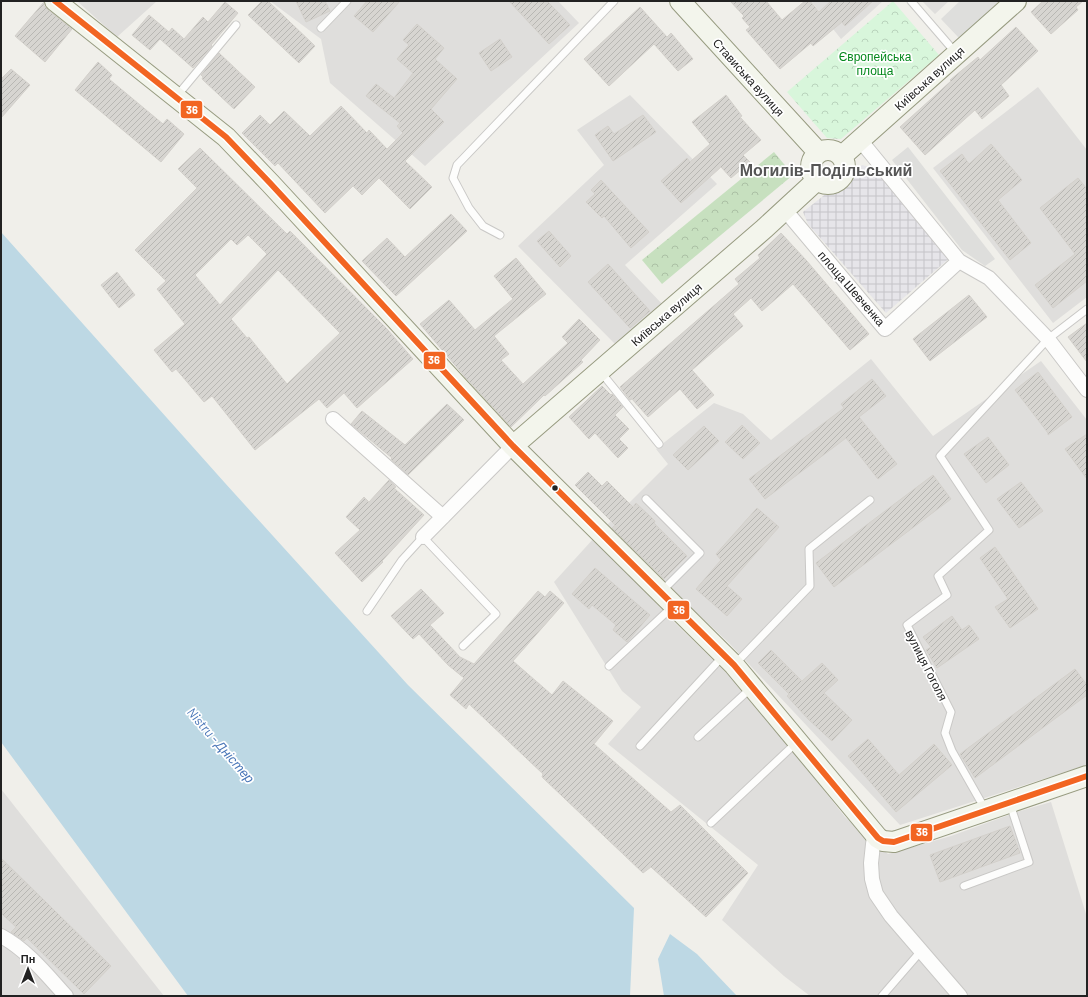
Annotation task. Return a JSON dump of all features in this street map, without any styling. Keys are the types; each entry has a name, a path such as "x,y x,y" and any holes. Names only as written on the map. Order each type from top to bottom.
{"main road":[{"path":"55,1 176,97 231,143 514,446 729,660 874,835 883,841 894,842 1087,776"},
{"name":"Стависька вулиця","path":"680,1 818,152"},
{"name":"Київська вулиця","path":"842,156 1016,1"},
{"path":"826,149 832,149 842,156 846,166 842,178 833,184 826,184 817,180 811,170 811,164 813,158 818,152 826,149"},
{"name":"Київська вулиця","path":"514,446 785,210 817,180"}],"street":[{"path":"860,140 959,261 989,278 1048,340 1087,390"},
{"name":"площа Шевченка","path":"785,210 885,328 959,261"},
{"path":"333,419 443,517"},
{"path":"423,537 514,446"},
{"path":"874,835 871,863 872,879 876,894 891,916 960,996"},
{"path":"1,936 9,940 36,962 66,996"}],"lane":[{"path":"322,28 347,1"},
{"path":"500,234 483,226 469,208 453,178 457,165 614,1"},
{"path":"911,1 956,54"},
{"path":"176,97 236,25"},
{"path":"1048,340 1087,309"},
{"name":"вулиця Гоголя","path":"986,810 952,751 945,732 951,712 907,625 947,595 938,576 989,530 940,456 1048,340"},
{"path":"600,371 659,444"},
{"path":"609,666 667,599 700,553 646,499"},
{"path":"640,746 729,660 810,586 808,549 870,500"},
{"path":"367,611 402,560 423,537 496,614 462,646"},
{"path":"698,737 752,687"},
{"path":"711,823 797,741"},
{"path":"964,886 1029,862 1010,802"},
{"path":"882,996 922,952"}],"shaded area":[{"path":"77,1 157,1 117,37"},
{"path":"270,1 558,1 579,23 425,166 330,83 321,39"},
{"path":"811,1 883,1 841,39"},
{"path":"922,1 949,1 935,14"},
{"path":"960,1 1000,1 959,38 941,19"},
{"path":"1038,87 1087,150 1087,297 1053,323 933,168"},
{"path":"630,95 717,184 625,265 664,306 617,346 518,246 604,165 577,130"},
{"path":"908,147 995,259 985,266 962,250 892,160"},
{"path":"862,165 877,169 952,256 886,313 808,224 803,212"},
{"path":"871,359 933,436 1041,361 1087,420 1087,765 900,825 729,643 605,527 668,464 656,449 714,403 743,414 771,440"},
{"path":"594,538 672,620 750,696 845,817 888,854 951,836 1017,812 1051,802 1086,914 1087,996 810,996 784,976 722,920 758,865 608,744 641,707 622,691 554,582"},
{"path":"1,789 164,996 1,996"}],"green space":[{"name":"Європейська площа","path":"893,1 939,55 841,139 827,138 787,92"},
{"path":"774,152 793,175 662,284 642,260"}],"water":[{"name":"Nistru - Дністер","path":"1,232 408,685 634,908 630,996 188,996 1,742"},
{"path":"670,934 697,954 737,996 664,996 658,959"}],"building":[{"path":"262,1 268,1 315,46 299,63 248,15"},
{"path":"296,1 325,1 330,11 306,22"},
{"path":"367,1 400,1 373,32 354,16"},
{"path":"509,1 547,1 570,25 549,44"},
{"path":"730,1 766,1 782,20 805,1 810,1 819,12 831,1 873,1 845,26 842,22 813,46 811,43 780,69 746,30 750,27 742,18 744,16"},
{"path":"1043,1 1083,1 1076,7 1078,10 1051,34 1031,12"},
{"path":"44,2 44,6 48,10 72,29 45,62 15,36"},
{"path":"225,2 238,13 193,68 160,39 150,50 132,35 149,15 169,32 172,28 184,39 203,17 208,22"},
{"path":"640,7 667,37 671,33 693,59 678,71 654,44 609,86 584,59"},
{"path":"417,24 444,48 435,59 457,79 431,109 444,122 405,161 432,187 410,209 379,178 362,195 353,186 325,213 278,163 275,166 242,133 260,115 270,125 284,111 310,136 341,106 367,133 369,130 387,149 403,133 397,126 400,123 366,96 376,84 394,98 413,73 397,59 409,45 403,40"},
{"path":"1016,27 1038,51 1001,85 1009,96 982,119 975,110 925,155 900,127 951,81 950,80 978,57 980,60"},
{"path":"500,39 512,57 491,71 479,53"},
{"path":"219,53 255,87 234,109 202,79 203,77 201,75"},
{"path":"98,62 112,75 109,79 163,124 167,119 184,134 161,162 75,90"},
{"path":"11,69 30,85 1,118 1,79"},
{"path":"726,95 742,116 740,117 761,140 743,155 750,162 731,178 721,167 681,203 661,181 687,158 690,162 710,144 692,122"},
{"path":"643,115 656,132 613,161 595,135 608,126 614,134"},
{"path":"991,144 1022,180 998,200 1031,243 1010,260 940,171 962,154 969,164"},
{"path":"200,148 287,234 290,231 387,329 413,359 357,408 344,393 327,408 319,399 255,450 212,396 204,402 176,369 172,372 154,350 185,324 157,289 166,281 135,250 197,188 178,169","holes":["248,235 267,254 220,305 195,275 231,239 237,245","278,270 340,333 287,384 249,337 247,338 231,319"]},
{"path":"1078,178 1087,189 1087,281 1053,308 1035,285 1075,254 1040,208"},
{"path":"601,180 649,232 631,248 604,216 602,218 586,202 595,194 591,190"},
{"path":"451,214 467,231 396,296 362,261 387,238 405,257"},
{"path":"549,231 571,256 560,267 537,241"},
{"path":"781,233 869,334 850,350 793,284 762,311 751,298 733,314 743,326 692,370 714,395 697,409 680,389 648,417 632,399 630,400 620,387 739,284 735,279 760,258 758,255"},
{"path":"516,258 546,294 494,336 509,354 501,360 523,384 568,343 562,337 579,319 600,340 581,360 583,362 545,396 544,395 511,427 466,378 420,324 449,300 475,330 513,299 494,276"},
{"path":"608,264 650,311 630,328 588,282"},
{"path":"117,272 135,295 119,308 101,285"},
{"path":"969,295 987,317 930,361 913,339"},
{"path":"1087,323 1087,362 1068,337"},
{"path":"1038,372 1072,417 1048,435 1015,390"},
{"path":"872,379 886,396 859,417 897,464 878,479 846,438 765,499 749,479 844,408 841,404"},
{"path":"602,386 611,395 612,394 623,407 615,415 629,429 619,439 628,448 618,458 595,433 589,439 569,417"},
{"path":"447,404 464,420 408,475 391,459 392,458 351,424 362,411 405,445"},
{"path":"742,425 760,443 743,459 725,442"},
{"path":"704,426 719,441 688,470 673,455"},
{"path":"1087,434 1087,479 1065,449"},
{"path":"988,437 1009,465 986,483 964,454"},
{"path":"588,472 602,486 607,481 633,507 636,503 655,521 654,523 687,556 664,579 612,528 615,525 575,485"},
{"path":"933,475 951,499 834,587 816,563"},
{"path":"389,480 396,487 394,488 424,515 382,561 383,562 362,582 335,553 360,530 346,517 364,497 369,502"},
{"path":"1021,482 1043,511 1019,528 997,499"},
{"path":"757,508 779,527 727,586 742,599 727,616 696,589 721,560 716,554"},
{"path":"995,547 1038,609 1010,628 995,607 1008,599 980,558"},
{"path":"595,568 650,615 627,642 613,630 616,625 592,605 589,609 572,594"},
{"path":"421,589 444,613 430,625 460,657 474,664 538,591 545,597 550,591 564,603 513,661 552,695 563,681 613,721 594,744 671,812 680,805 748,873 706,917 651,867 643,873 542,777 543,774 469,704 466,709 450,695 464,678 448,665 419,634 413,639 391,616"},
{"path":"952,616 962,630 969,625 979,639 937,668 926,650 931,647 923,637"},
{"path":"771,650 802,681 822,663 838,680 824,693 852,720 832,741 808,719 787,696 789,694 758,663"},
{"path":"1075,669 1087,685 1087,695 975,778 960,754"},
{"path":"868,739 899,775 934,744 952,765 896,812 848,756"},
{"path":"1010,826 1020,853 940,882 930,855"},
{"path":"1,858 111,966 84,994 27,938 24,941 11,932 16,927 1,913"}],"transit line":[{"name":"36","path":"55,1 226,137 513,446 734,665 878,838 883,841 894,842 1087,776"}],"district":[{"name":"Могилів-Подільський","path":"826,169"}]}
